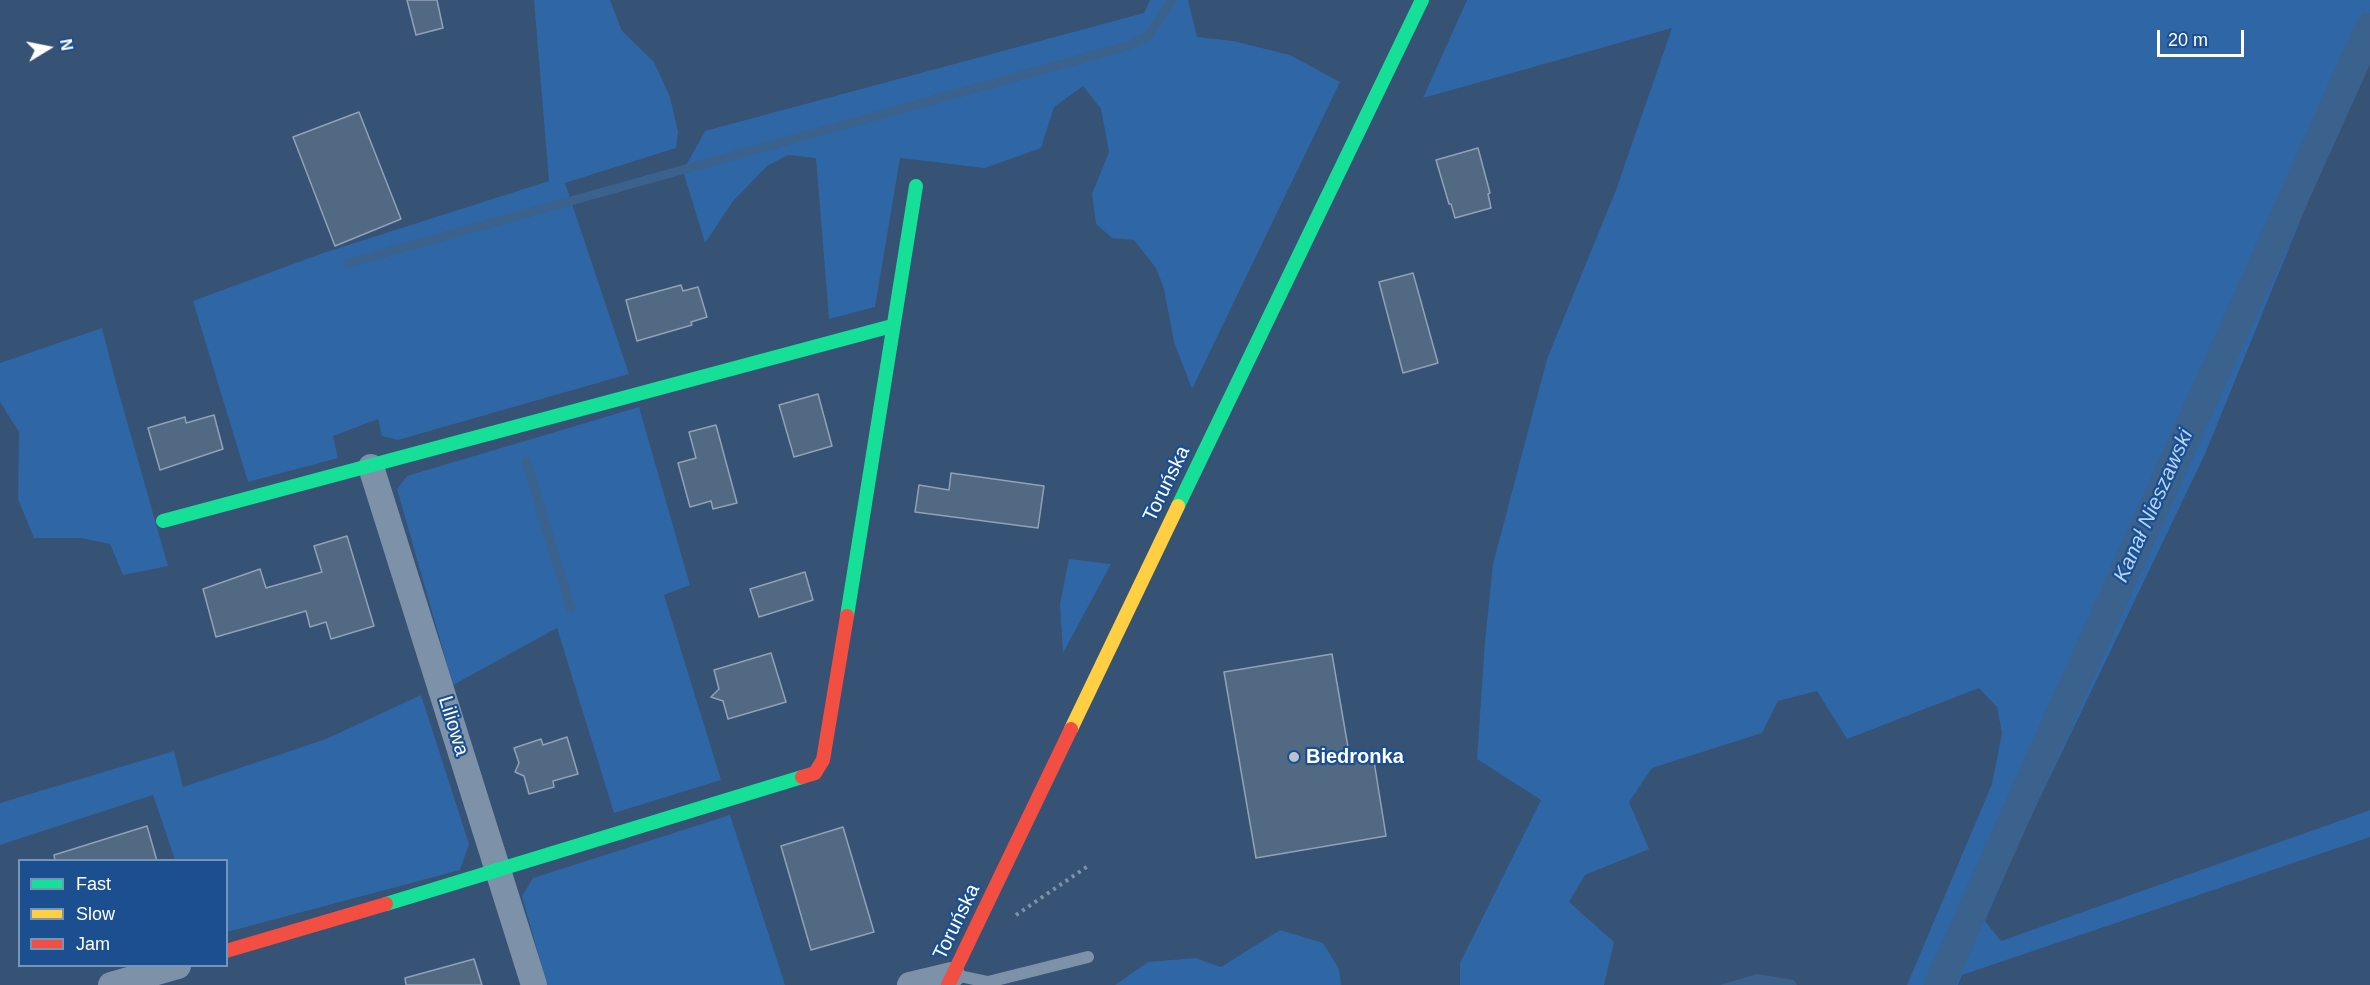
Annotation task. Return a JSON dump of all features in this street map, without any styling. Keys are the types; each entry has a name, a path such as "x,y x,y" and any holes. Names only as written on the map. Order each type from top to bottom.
{"street":[{"name":"Toruńska","path":"950,980 1422,0"},
{"path":"228,950 498,871 814,773 823,760 826,745 916,186"},
{"path":"163,521 892,326"},
{"name":"Liliowa","path":"371,467 534,985"},
{"path":"111,985 174,967"},
{"path":"910,985 950,980"}],"lane":[{"path":"950,980 988,982 1088,957"}],"shaded area":[{"path":"534,0 610,0 622,31 654,62 670,97 678,132 676,148 565,183 629,374 398,440 382,436 378,419 333,436 338,458 248,482 193,301 323,253 549,181"},
{"path":"1150,0 1188,0 1197,37 1233,41 1290,55 1340,82 1192,389 1174,342 1164,289 1156,268 1134,240 1112,238 1096,224 1092,194 1109,152 1101,109 1083,86 1054,107 1041,148 985,168 900,158 875,307 829,319 816,158 788,155 767,166 733,201 705,243 683,171 705,131 1144,13"},
{"path":"1467,0 2370,0 2370,61 2318,177 2205,454 2026,827 1985,921 2001,941 2370,810 2370,837 1962,975 1958,985 1907,985 1992,784 2002,733 1997,707 1979,688 1847,739 1817,691 1778,701 1762,733 1652,768 1629,802 1649,849 1585,875 1569,902 1614,942 1604,985 1460,985 1460,963 1541,800 1477,759 1493,564 1547,359 1616,190 1672,28 1423,98"},
{"path":"102,328 168,566 123,575 110,544 81,538 34,538 18,499 19,432 0,402 0,363"},
{"path":"639,407 690,585 664,595 721,780 614,813 557,628 453,685 397,489 407,476"},
{"path":"1069,559 1111,564 1063,653 1060,604"},
{"path":"421,695 469,844 460,870 228,932 228,859 175,859 153,795 0,845 0,803 174,751 183,787 326,739"},
{"path":"730,815 785,985 547,985 522,896 533,878"},
{"path":"1280,930 1323,943 1339,969 1341,985 1115,985 1148,962 1195,958 1221,967"},
{"path":"1757,974 1794,980 1797,985 1720,985"}],"building":[{"path":"407,0 437,0 443,28 416,35"},
{"path":"359,112 401,219 335,246 293,137"},
{"path":"1478,148 1490,193 1488,194 1491,208 1455,218 1436,160"},
{"path":"1413,273 1438,363 1403,373 1379,282"},
{"path":"681,285 683,291 698,287 707,317 691,322 692,325 637,341 626,300"},
{"path":"818,394 832,446 794,457 779,405"},
{"path":"214,415 223,449 160,470 148,428 185,417 186,423"},
{"path":"716,425 737,503 713,509 711,501 690,507 678,463 696,458 689,432"},
{"path":"951,473 1044,486 1038,528 915,512 919,485 949,490"},
{"path":"347,536 374,626 331,639 326,622 310,627 306,611 216,637 203,589 260,569 266,588 322,572 314,546"},
{"path":"805,572 813,600 759,617 750,589"},
{"path":"771,653 786,702 728,719 723,701 711,697 719,689 714,670"},
{"name":"Biedronka","path":"1332,654 1350,759 1373,755 1386,836 1256,858 1224,672"},
{"path":"567,737 578,774 553,781 554,787 529,794 524,776 515,772 519,763 514,748 541,739 543,745"},
{"path":"147,826 156,859 55,859 54,855"},
{"path":"843,827 874,932 811,950 781,846"},
{"path":"474,959 482,985 406,985 405,978"}],"waterway":[{"path":"348,263 1127,46 1148,36 1172,0"},
{"name":"Kanał Nieszawski","path":"1939,985 2370,28"},
{"path":"526,461 571,609"}],"traffic: fast":[{"path":"1178,506 1422,0"},
{"path":"847,616 916,186"},
{"path":"163,521 892,326"},
{"path":"386,904 802,777"}],"traffic: slow":[{"path":"1071,729 1178,506"}],"traffic: jam":[{"path":"802,777 815,773 823,760 847,616"},
{"path":"948,985 1071,729"},
{"path":"228,950 386,904"}],"place":[{"name":"Biedronka","path":"1294,757"}]}
